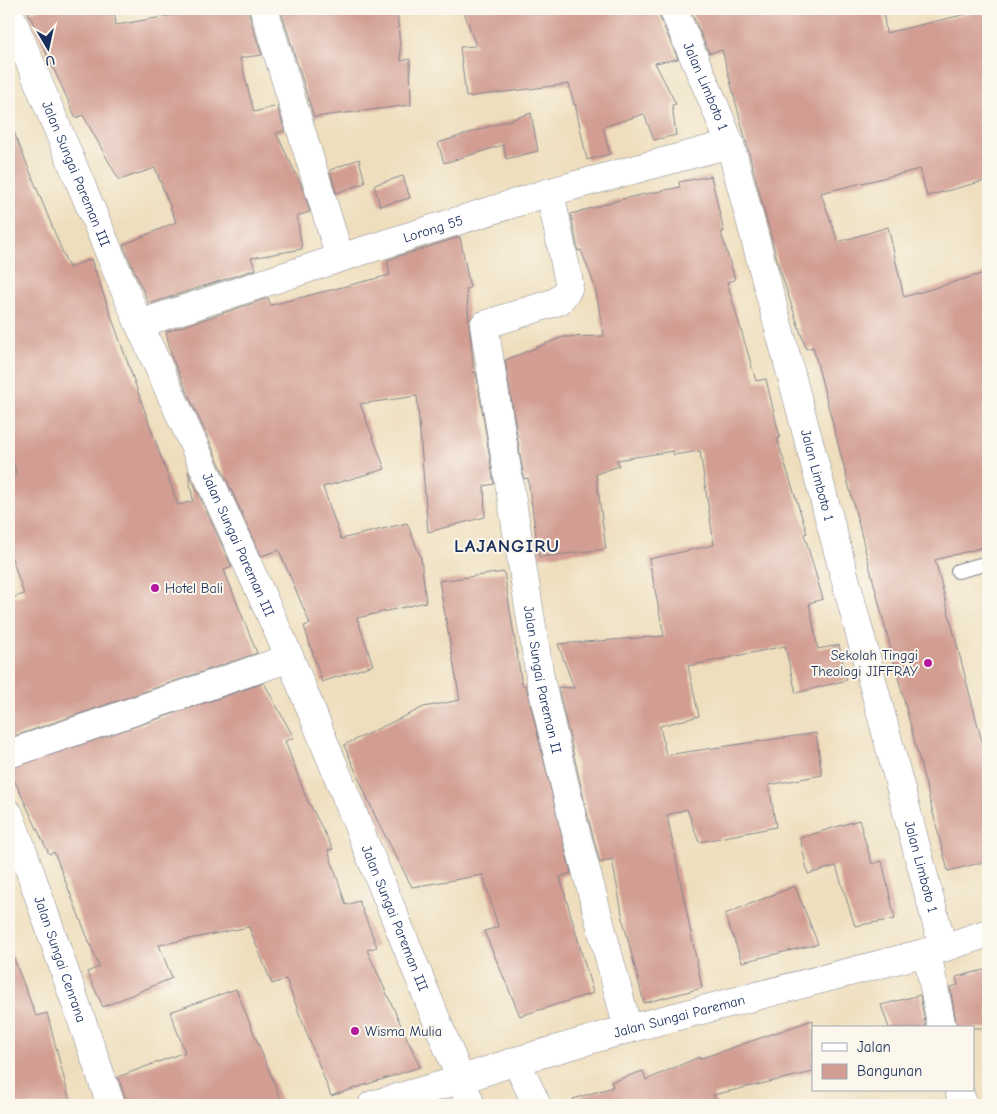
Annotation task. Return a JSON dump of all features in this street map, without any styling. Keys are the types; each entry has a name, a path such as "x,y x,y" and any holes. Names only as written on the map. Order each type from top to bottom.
{"street":[{"path":"264,9 340,258"},
{"name":"Jalan Limboto 1","path":"673,9 730,144 935,950 942,1026"},
{"name":"Jalan Sungai Pareman III","path":"9,12 139,324 290,658 471,1105"},
{"name":"Lorong 55","path":"139,324 550,192 730,144"},
{"name":"Jalan Sungai Pareman II","path":"550,192 569,283 568,290 559,301 484,326 541,683 574,825 628,1030"},
{"path":"9,754 290,658"},
{"name":"Jalan Sungai Cenrana","path":"9,814 111,1105"},
{"name":"Jalan Sungai Pareman","path":"372,1105 460,1080 516,1060 935,950 988,933"},
{"path":"516,1060 536,1105"},
{"path":"960,1092 963,1105"}],"lane":[{"path":"958,571 988,563"}],"building":[{"path":"43,9 114,9 116,25 180,14 179,9 248,9 262,55 240,58 254,112 277,106 285,131 276,133 300,182 310,212 297,216 302,249 251,258 256,269 149,304 123,245 176,222 155,168 119,180 83,115 76,118 28,12"},
{"path":"301,9 397,9 401,61 410,59 411,105 314,117 282,14"},
{"path":"463,9 658,9 678,59 655,63 676,104 672,105 676,135 654,140 644,114 603,127 610,154 587,160 569,84 466,97 460,47 476,46"},
{"path":"690,9 883,9 886,33 988,9 988,180 927,196 920,169 821,193 838,242 888,227 904,297 988,272 988,546 935,560 988,765 988,861 948,871 813,347 806,349 779,267 722,50 709,53"},
{"path":"531,113 538,151 506,159 503,145 444,163 438,143"},
{"path":"9,120 69,268 91,259 178,505 193,501 188,471 232,567 224,570 257,653 9,738 9,599 24,594 9,550 9,477 16,475 9,440"},
{"path":"359,159 365,183 336,193 330,170"},
{"path":"403,176 410,198 380,206 374,185"},
{"path":"711,176 724,232 721,232 735,280 727,282 756,381 766,379 780,438 777,439 807,533 804,534 823,599 809,603 818,649 839,645 847,680 796,693 785,646 688,666 699,716 660,726 666,755 816,733 822,775 769,785 776,827 699,842 687,809 667,815 702,988 644,1003 624,924 612,859 600,863 589,821 558,687 574,688 558,644 664,636 649,559 714,545 700,451 674,455 673,451 617,460 619,466 596,474 606,549 539,557 528,478 524,479 505,360 563,337 604,336 595,287 581,250 578,251 571,214 626,198 680,187 679,182"},
{"path":"460,237 470,288 466,289 474,373 476,372 494,484 484,486 485,517 428,532 417,396 360,404 385,469 323,487 341,539 407,523 421,558 426,602 357,618 373,665 322,682 304,626 310,624 279,550 261,556 172,358 166,332 268,298 271,305 390,275 387,260"},
{"path":"504,572 522,685 526,686 571,873 560,877 593,993 520,1016 484,931 498,927 483,875 412,887 377,820 344,745 424,707 460,700 439,581"},
{"path":"264,683 294,738 285,741 305,795 333,849 328,850 346,905 359,901 377,947 367,950 420,1067 331,1096 286,979 272,984 249,927 159,945 172,978 103,1007 87,972 99,967 54,852 49,854 9,769"},
{"path":"859,820 872,864 882,861 895,919 855,926 836,866 808,874 800,838"},
{"path":"795,886 818,944 742,962 725,914"},
{"path":"9,951 11,951 36,1016 47,1013 71,1105 9,1105"},
{"path":"988,969 988,1028 957,1026 950,987 958,985 956,977"},
{"path":"236,989 283,1105 128,1105 118,1077 185,1052 170,1012"},
{"path":"920,995 926,1026 888,1026 881,1005"},
{"path":"813,1020 812,1072 713,1095 717,1105 574,1105 573,1099 613,1087 611,1082 643,1071 646,1080 699,1057 699,1059"}],"place":[{"name":"Hotel Bali","path":"155,588"},
{"name":"Sekolah Tinggi Theologi JIFFRAY","path":"928,663"},
{"name":"Wisma Mulia","path":"355,1031"}],"district":[{"name":"LAJANGIRU","path":"507,545"}]}
